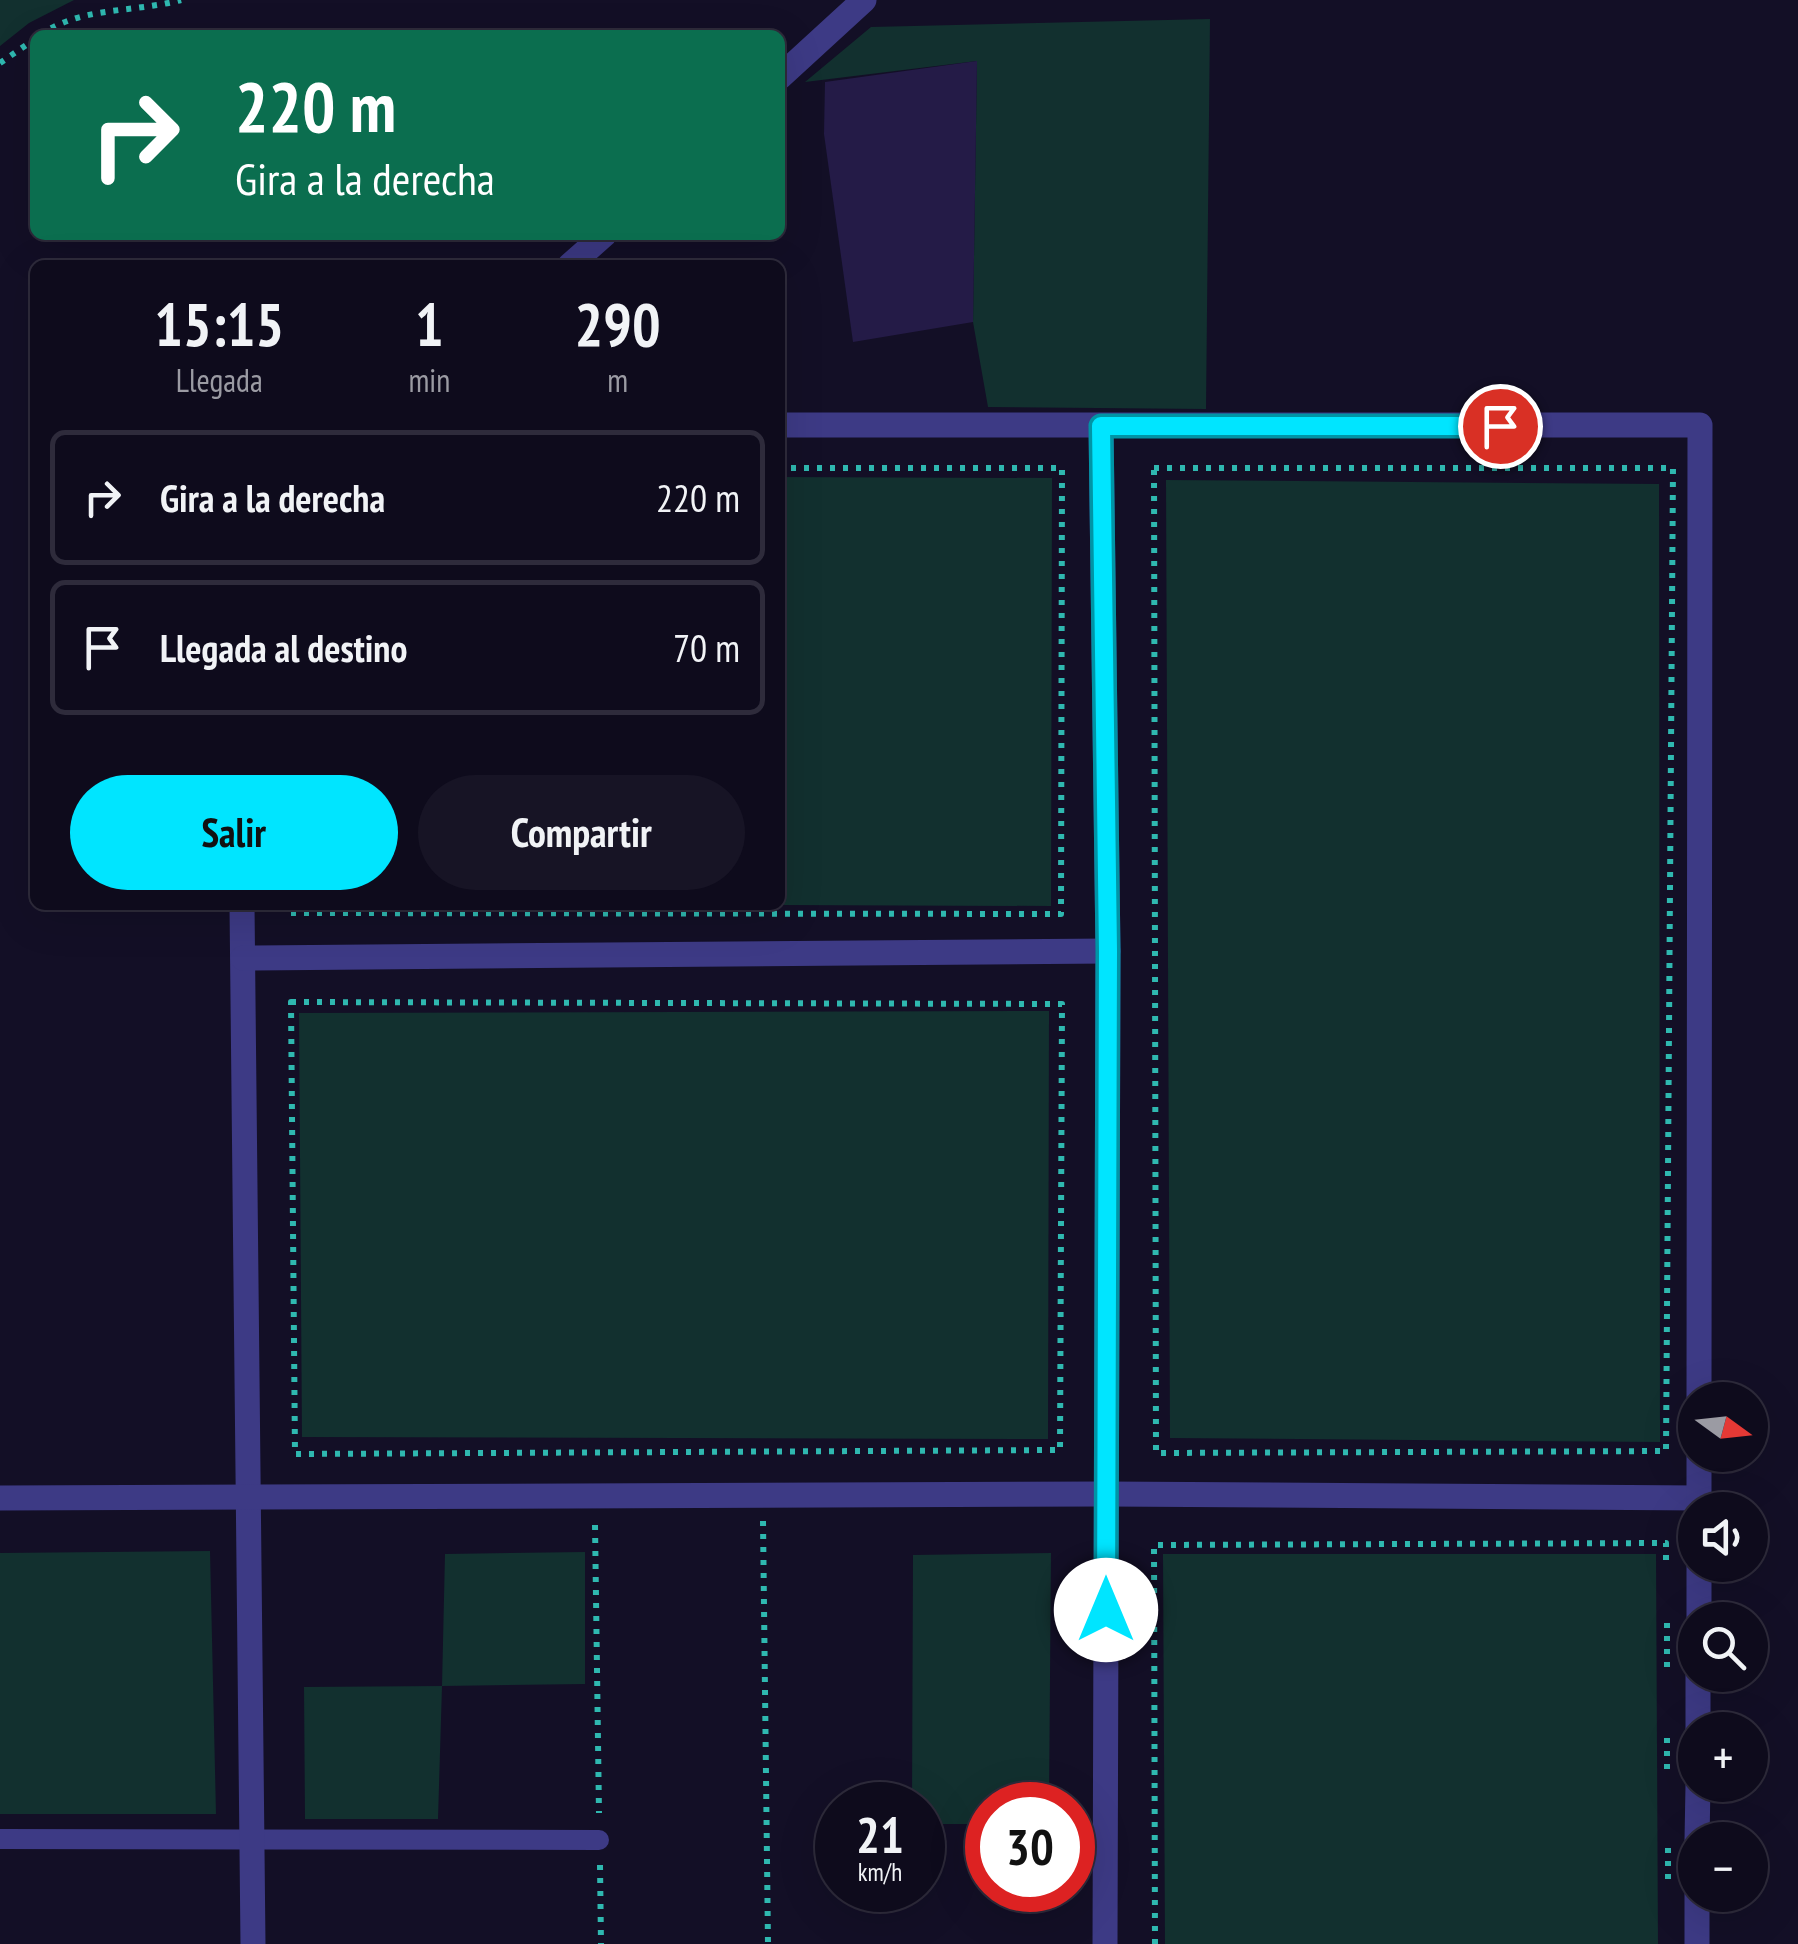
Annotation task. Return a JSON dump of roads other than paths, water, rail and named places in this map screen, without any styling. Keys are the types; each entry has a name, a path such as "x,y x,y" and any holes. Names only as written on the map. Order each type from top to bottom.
{"street":[{"path":"785,72 864,0"},
{"path":"576,260 598,240"},
{"path":"785,425 1700,425 1700,1382"},
{"path":"1101,426 1108,951 1106,1944"},
{"path":"242,910 253,1944"},
{"path":"242,958 1108,951"},
{"path":"0,1498 1106,1494 1678,1504"},
{"path":"1697,1912 1697,1944"}],"lane":[{"path":"0,1839 599,1840"}]}
